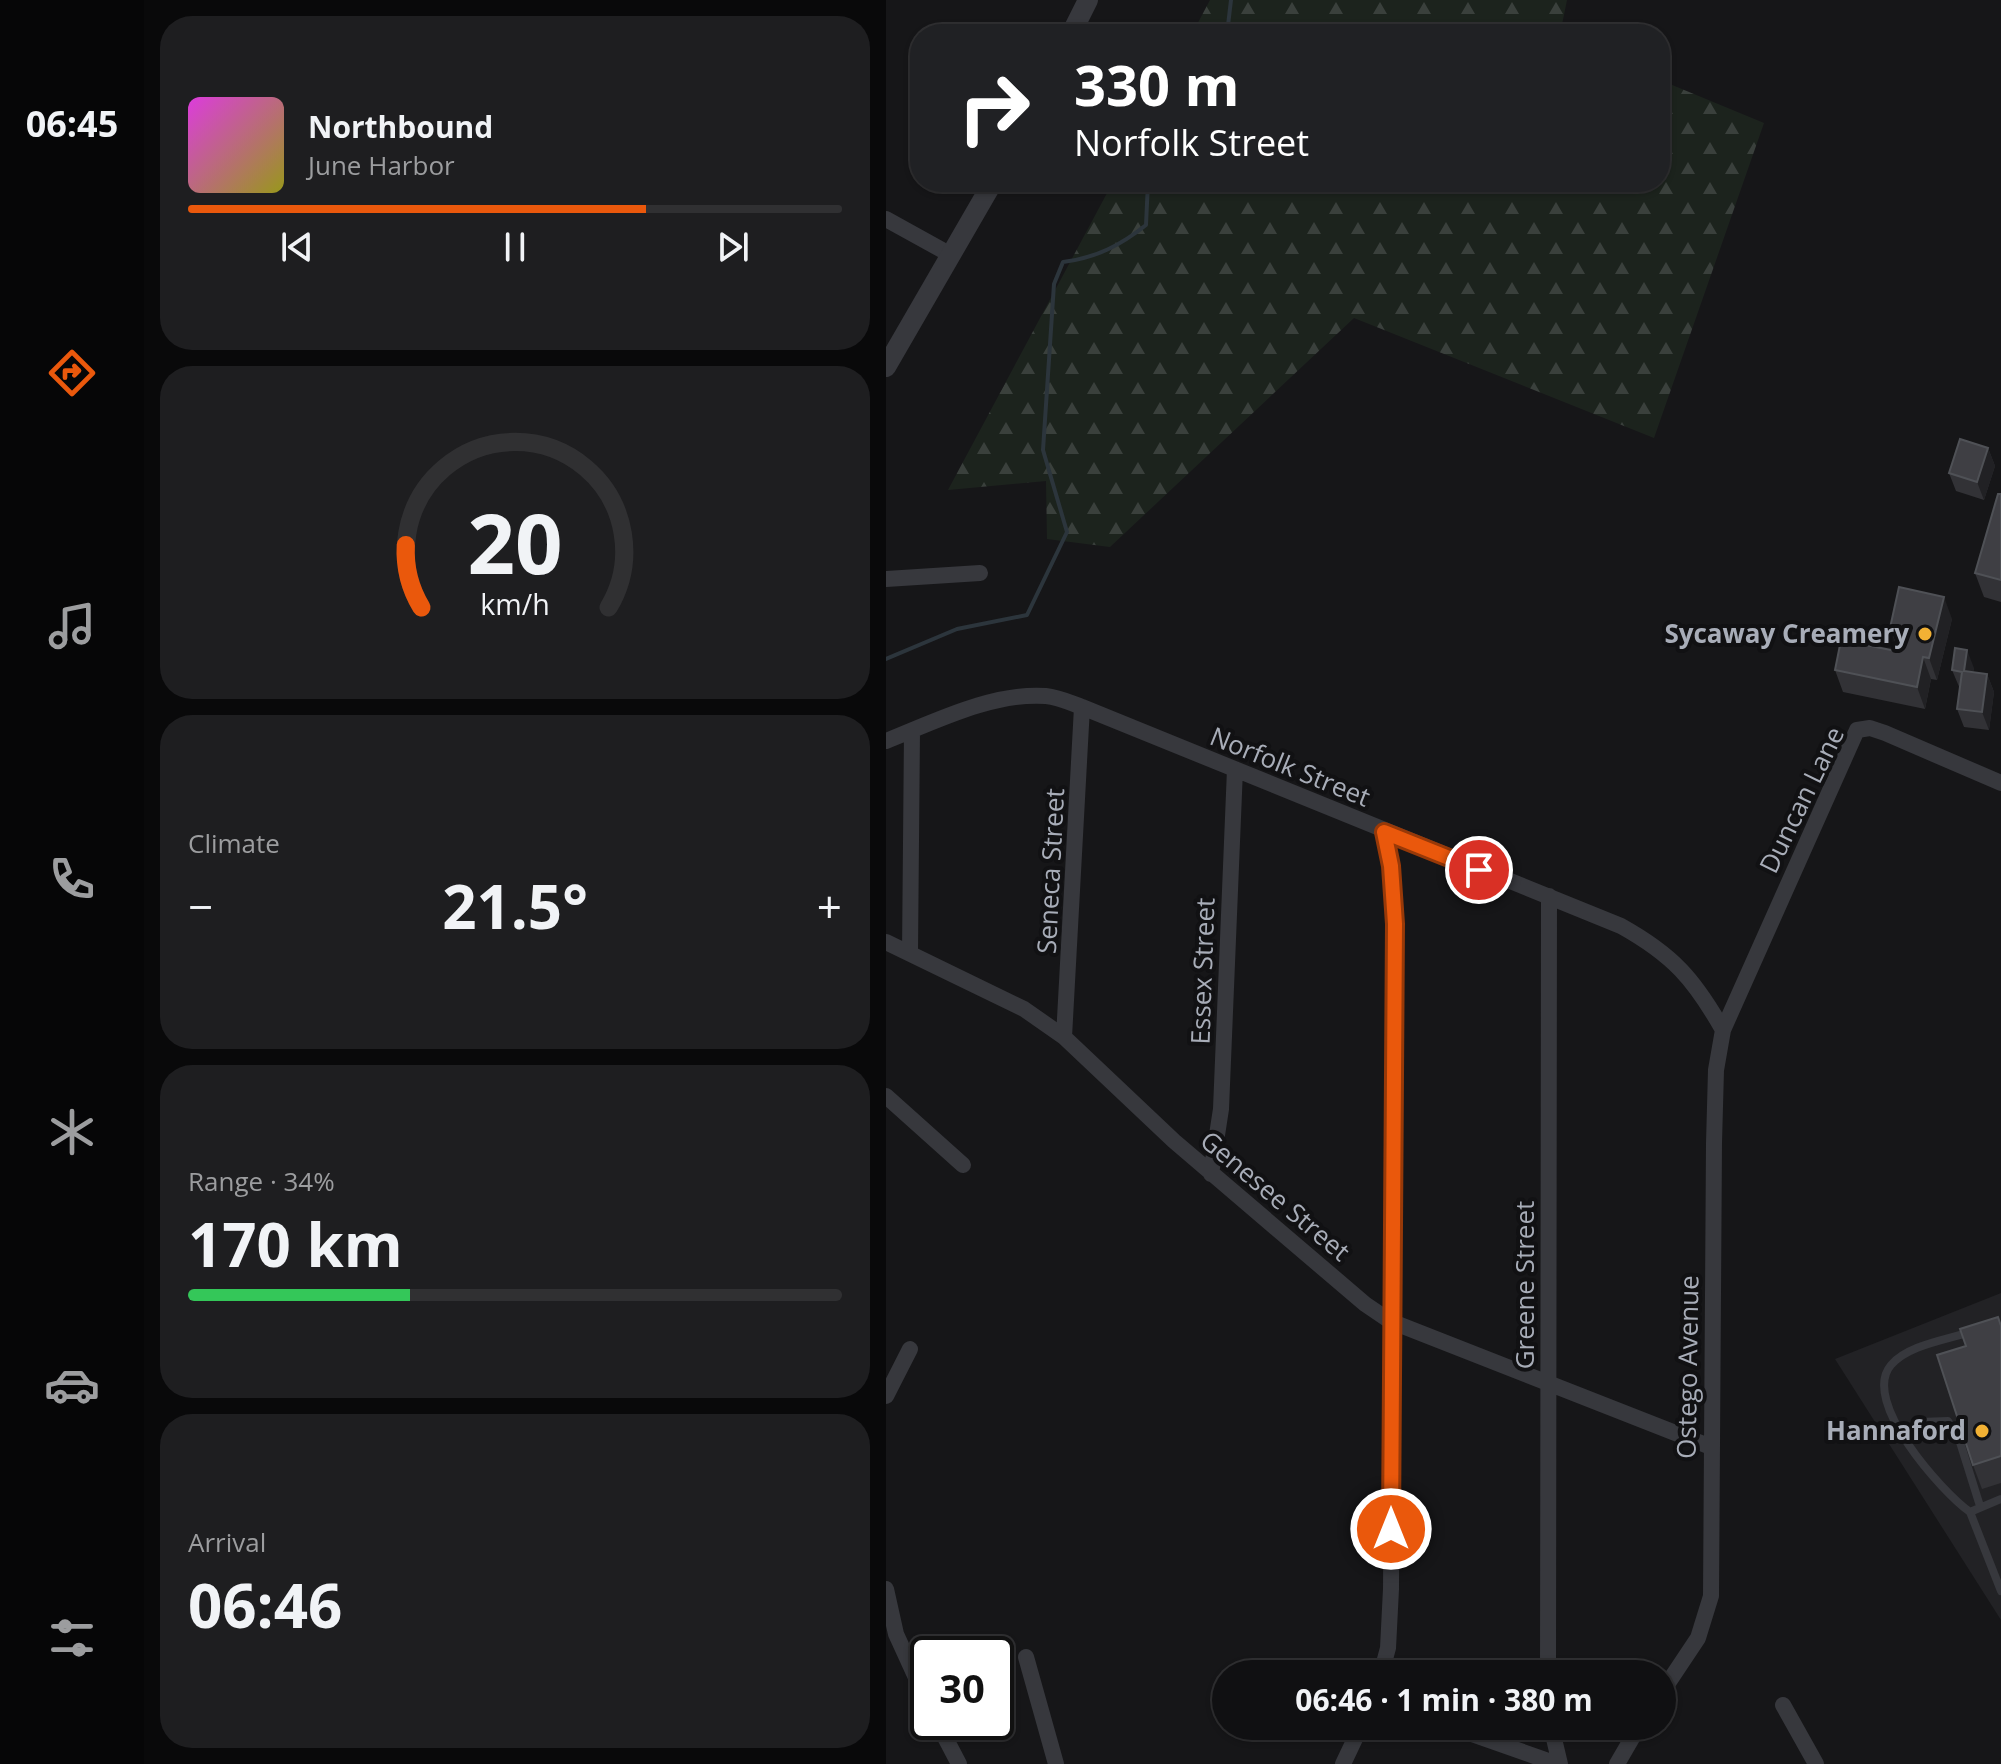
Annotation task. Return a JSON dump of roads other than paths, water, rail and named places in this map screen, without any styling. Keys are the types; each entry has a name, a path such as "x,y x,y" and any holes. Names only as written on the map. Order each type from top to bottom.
{"street":[{"path":"1076,24 1088,0"},
{"path":"886,367 987,192"},
{"path":"886,219 951,255"},
{"path":"886,579 980,573"},
{"name":"Norfolk Street","path":"886,741 1023,696 1049,696 1082,707 1621,926 1670,957 1696,984 1723,1030"},
{"name":"Seneca Street","path":"1064,1037 1082,707"},
{"name":"Duncan Lane","path":"1723,1030 1857,730 1870,728 1885,733 2001,783"},
{"path":"910,953 915,768 912,731"},
{"name":"Essex Street","path":"1211,1174 1221,1109 1235,769"},
{"path":"1384,832 1391,866 1395,924 1390,1321 1391,1589 1385,1660"},
{"name":"Greene Street","path":"1548,1660 1549,896"},
{"name":"Genesee Street","path":"886,942 1024,1009 1064,1037 1211,1174 1365,1304 1390,1321 1711,1447"},
{"name":"Ostego Avenue","path":"1676,1671 1698,1638 1709,1608 1714,1143 1716,1070 1723,1030"},
{"path":"888,1103 963,1165"},
{"path":"886,1396 910,1349"},
{"path":"886,1589 896,1634 910,1665"},
{"path":"1026,1657 1056,1764"},
{"path":"1783,1705 1816,1764"},
{"path":"946,1740 959,1764"},
{"path":"1343,1764 1354,1740"},
{"path":"1490,1740 1559,1764"},
{"path":"1554,1740 1559,1764"},
{"path":"1617,1764 1631,1740"}],"lane":[{"path":"1987,1327 1904,1354 1889,1366 1885,1396 1903,1436 1945,1491 1970,1512 2001,1591"},
{"path":"1903,1436 1920,1422 1948,1421 1959,1439 1980,1506"},
{"path":"1970,1512 2001,1499"}],"waterway":[{"path":"1228,24 1231,0"},
{"path":"886,659 957,629 1027,615 1067,532 1043,450 1054,284 1063,262 1108,250 1146,225 1148,192"}],"place":[{"name":"Sycaway Creamery","path":"1925,634"},
{"name":"Hannaford","path":"1982,1431"}]}
